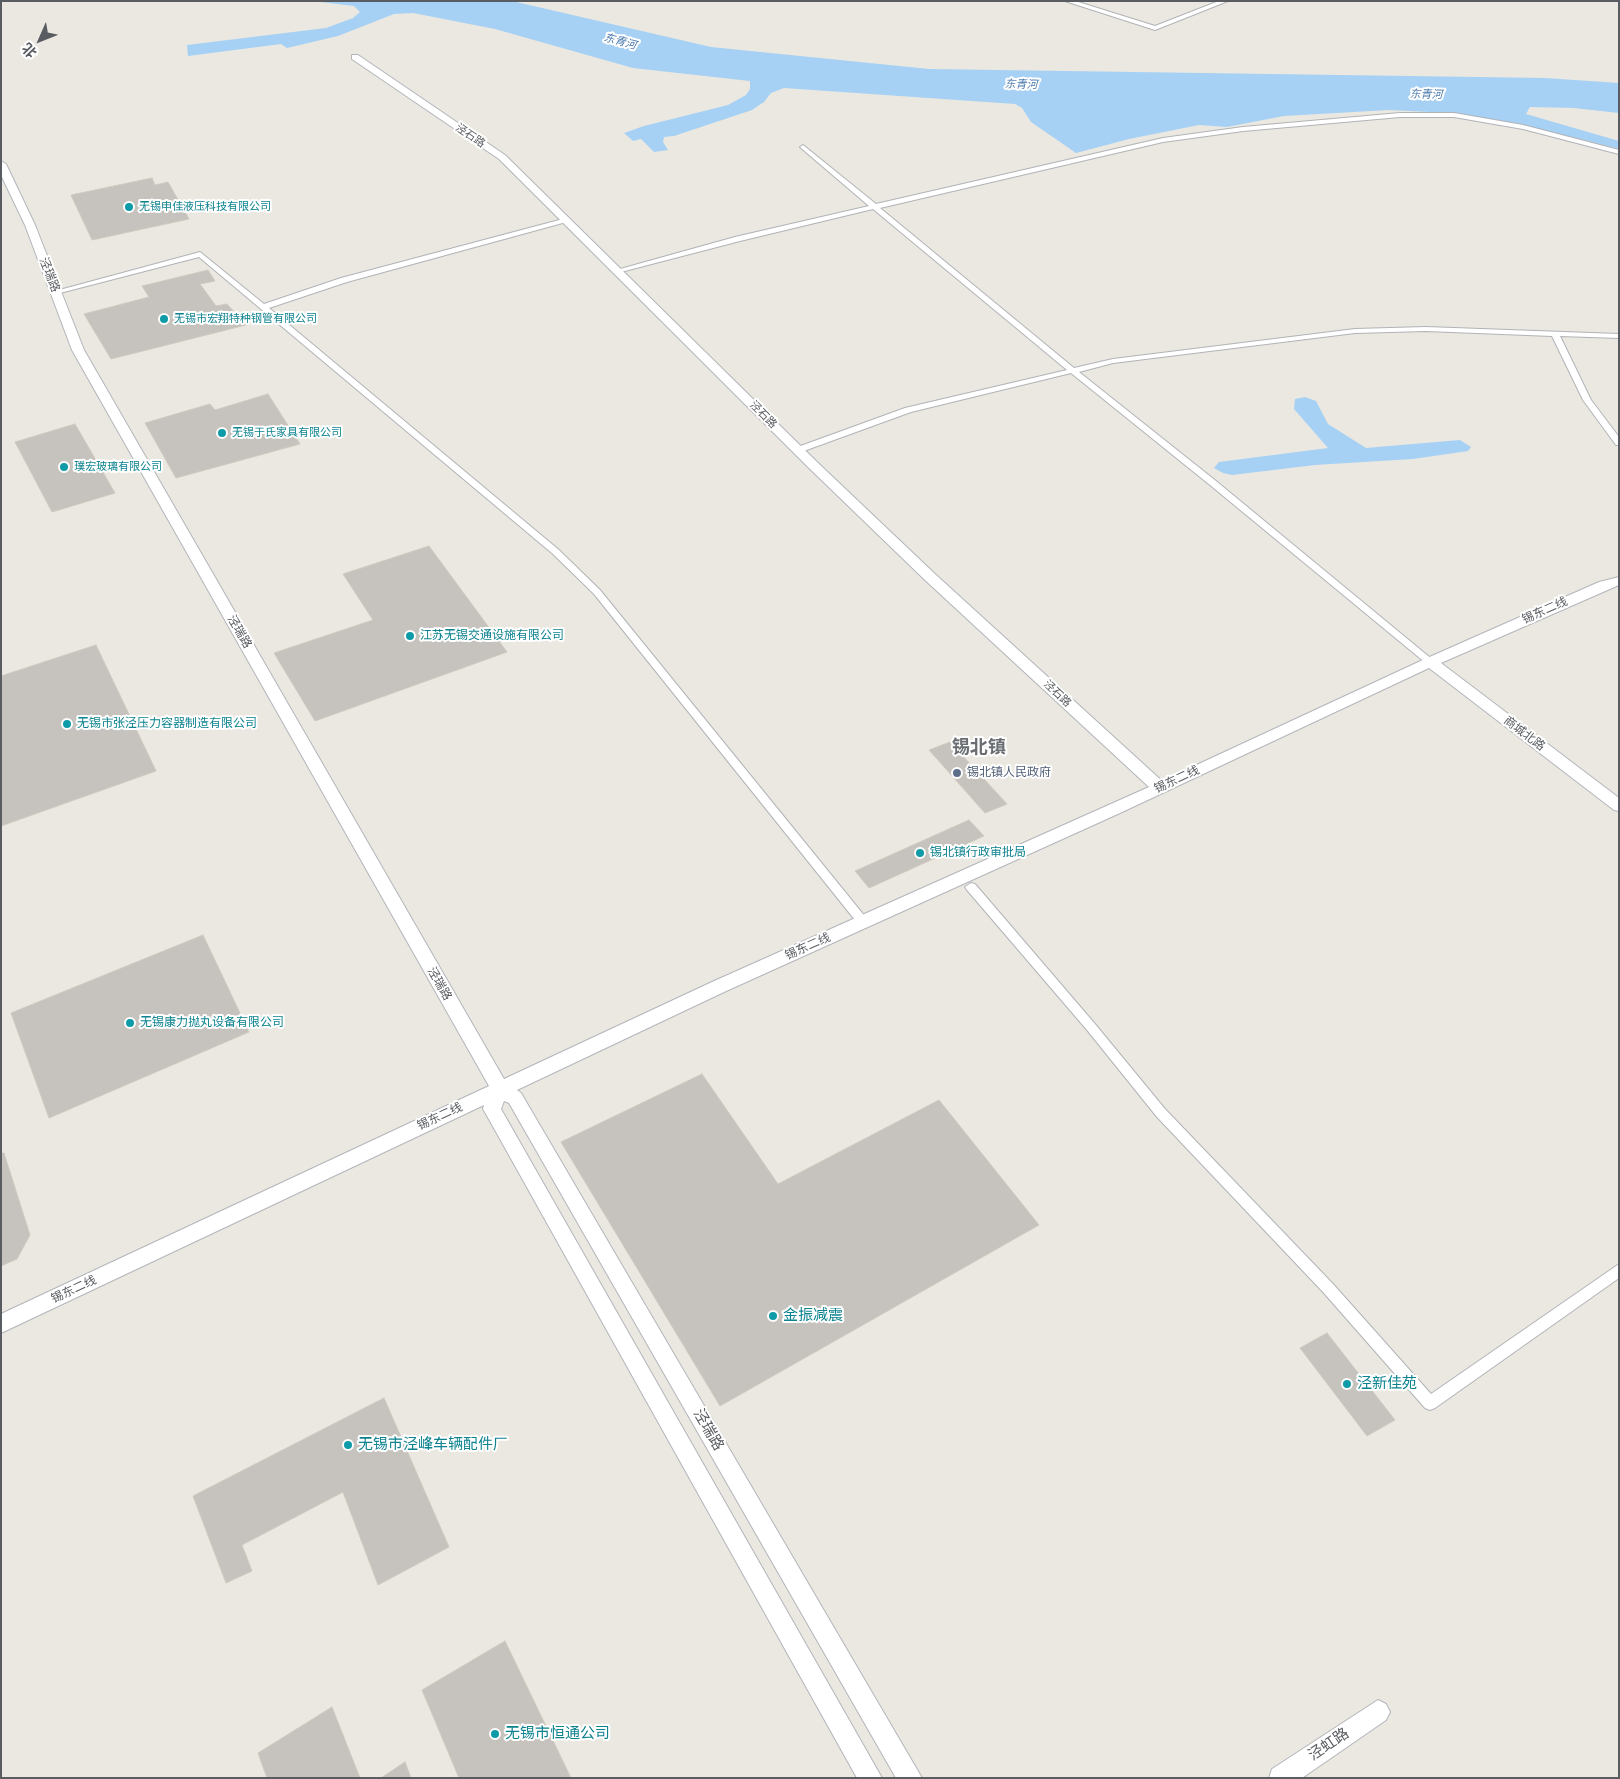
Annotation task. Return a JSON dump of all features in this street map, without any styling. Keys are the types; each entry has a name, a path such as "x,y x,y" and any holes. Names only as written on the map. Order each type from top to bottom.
{"street":[{"path":"1068,1 1154,28 1225,1"},
{"name":"泾石路","path":"355,57 502,157 798,450 930,577 1160,788"},
{"path":"617,271 738,239 1163,140 1242,129 1400,115 1454,115 1523,127 1619,152"},
{"path":"803,147 874,208 1430,662"},
{"name":"泾瑞路","path":"1,164 30,225 78,350 500,1089 515,1098 910,1778"},
{"path":"263,308 344,280 566,221"},
{"path":"56,292 200,254 556,552 597,592 863,922"},
{"path":"798,450 908,410 1113,361 1355,331 1426,329 1619,336"},
{"path":"1555,334 1587,400 1619,443"},
{"name":"锡东二线","path":"1,1324 500,1089 863,922 1160,788 1430,662 1604,585 1619,581"},
{"name":"商城北路","path":"1430,662 1619,806"},
{"path":"971,887 1091,1027 1161,1113 1328,1288 1430,1402 1619,1270"},
{"path":"500,1089 492,1109 870,1778"},
{"name":"泾虹路","path":"1280,1778 1378,1712"}],"water":[{"name":"东青河","path":"312,1 512,1 711,47 929,69 1545,78 1619,83 1619,113 1574,108 1530,107 1526,114 1619,141 1619,149 1520,124 1450,113 1389,110 1284,116 1227,127 1199,125 1129,139 1076,153 1031,122 1022,108 1015,104 784,88 771,93 764,102 752,110 674,136 664,137 663,142 668,150 654,152 641,139 633,141 624,133 644,126 728,105 746,95 750,89 750,81 633,68 495,29 413,13 394,14 338,36 287,48 281,44 188,56 187,45 326,28 353,18 360,12 354,6"},
{"path":"1305,397 1316,401 1328,424 1366,448 1460,440 1471,447 1468,451 1413,459 1315,465 1232,475 1214,468 1219,462 1328,448 1294,409 1295,399"}],"building":[{"name":"无锡申佳液压科技有限公司","path":"152,178 155,185 168,182 189,219 92,240 71,195"},
{"name":"无锡市宏翔特种钢管有限公司","path":"208,270 215,281 200,284 216,306 227,304 246,325 111,359 84,314 149,297 142,286"},
{"name":"无锡于氏家具有限公司","path":"268,394 300,444 176,478 145,423 210,404 215,410"},
{"name":"璞宏玻璃有限公司","path":"75,424 115,493 52,512 15,442"},
{"name":"江苏无锡交通设施有限公司","path":"429,546 507,652 315,721 274,653 373,620 343,574"},
{"name":"无锡市张泾压力容器制造有限公司","path":"96,645 156,771 1,826 1,676"},
{"path":"950,742 1007,804 985,813 929,750"},
{"name":"锡北镇行政审批局","path":"969,820 984,836 869,888 855,871"},
{"name":"无锡康力抛丸设备有限公司","path":"203,935 249,1032 49,1118 11,1013"},
{"name":"金振减震","path":"702,1074 778,1184 939,1100 1039,1225 720,1406 561,1142"},
{"path":"1,1153 4,1153 30,1235 17,1259 1,1266"},
{"name":"泾新佳苑","path":"1327,1333 1395,1420 1367,1436 1300,1348"},
{"name":"无锡市泾峰车辆配件厂","path":"384,1398 449,1547 378,1585 343,1492 242,1545 252,1571 226,1583 193,1496"},
{"name":"无锡市恒通公司","path":"505,1641 571,1778 459,1778 422,1690"},
{"path":"332,1707 360,1778 267,1778 258,1753"},
{"path":"405,1762 411,1778 381,1778"}],"place":[{"name":"无锡申佳液压科技有限公司","path":"129,207"},
{"name":"无锡市宏翔特种钢管有限公司","path":"164,319"},
{"name":"无锡于氏家具有限公司","path":"222,433"},
{"name":"璞宏玻璃有限公司","path":"64,467"},
{"name":"江苏无锡交通设施有限公司","path":"410,636"},
{"name":"无锡市张泾压力容器制造有限公司","path":"67,724"},
{"name":"锡北镇人民政府","path":"957,773"},
{"name":"锡北镇行政审批局","path":"920,853"},
{"name":"无锡康力抛丸设备有限公司","path":"130,1023"},
{"name":"金振减震","path":"773,1316"},
{"name":"泾新佳苑","path":"1347,1384"},
{"name":"无锡市泾峰车辆配件厂","path":"348,1445"},
{"name":"无锡市恒通公司","path":"495,1734"}],"district":[{"name":"锡北镇","path":"979,748"}]}
